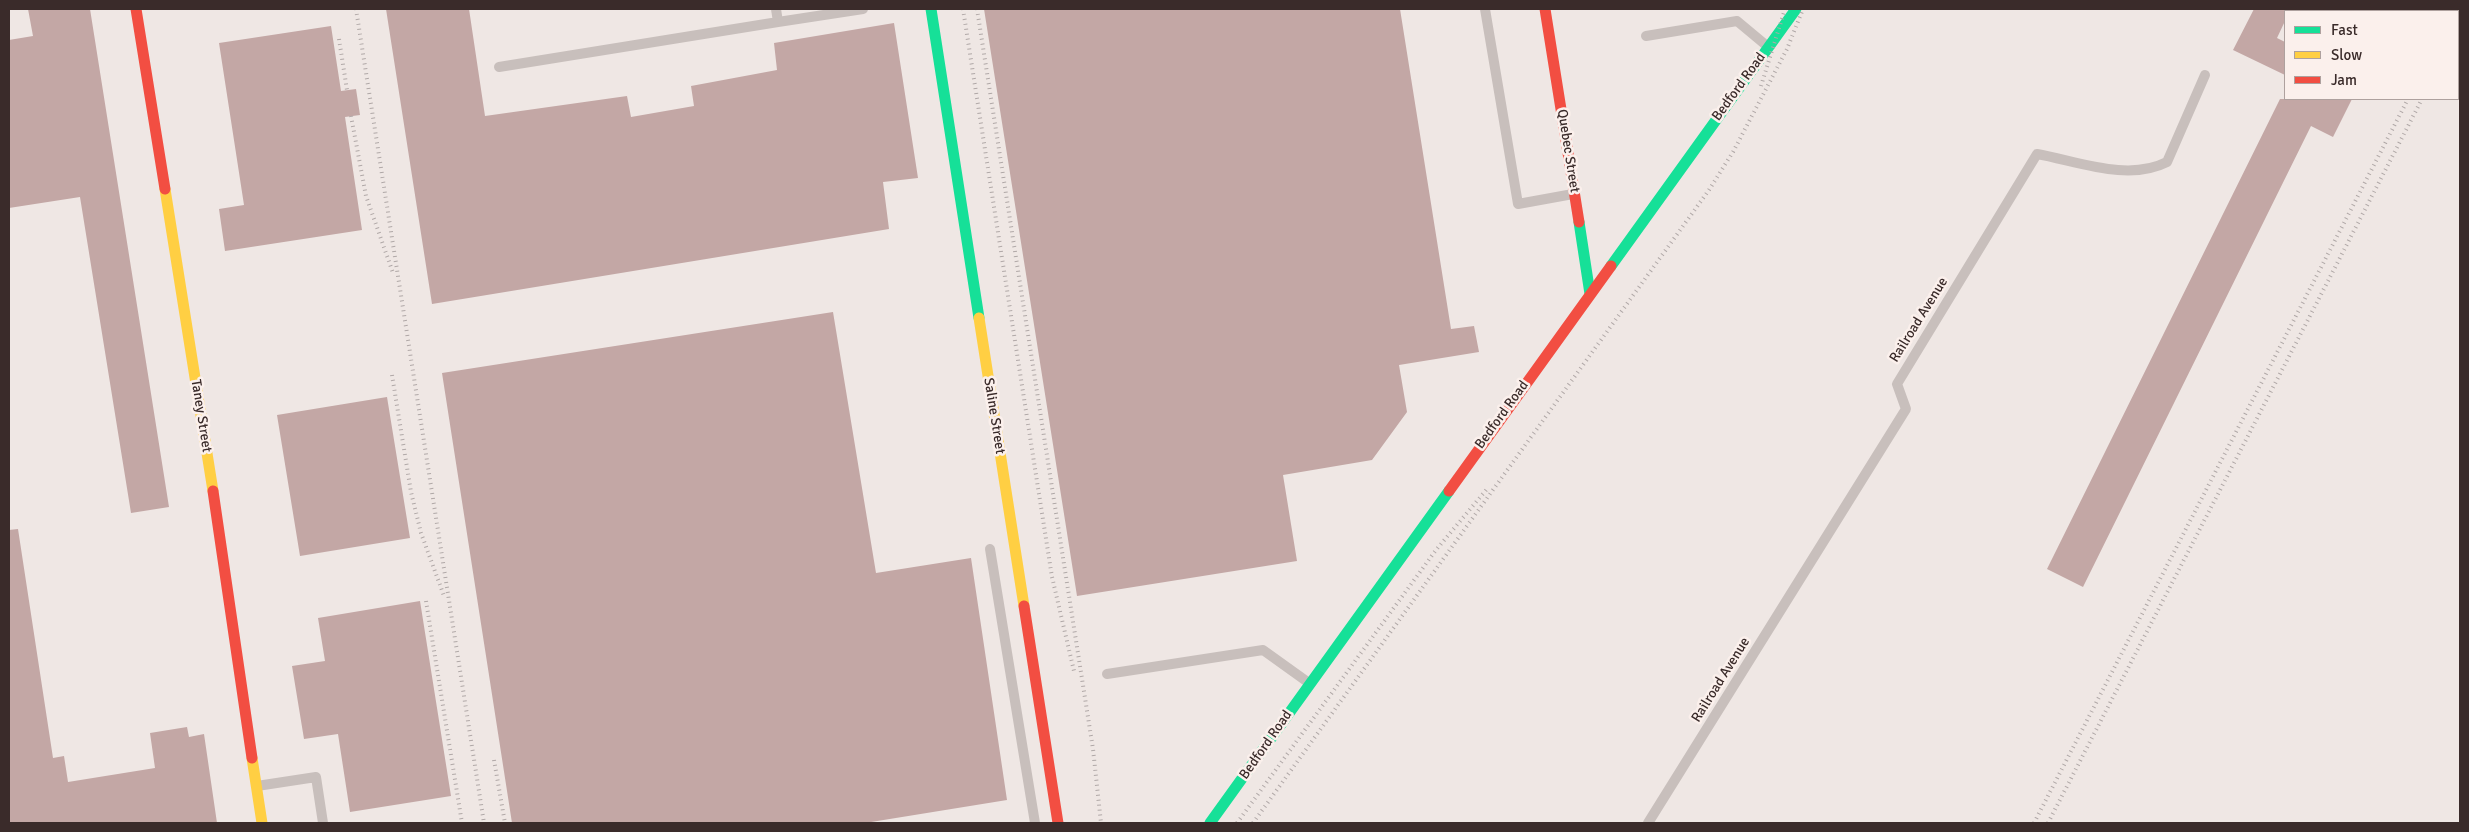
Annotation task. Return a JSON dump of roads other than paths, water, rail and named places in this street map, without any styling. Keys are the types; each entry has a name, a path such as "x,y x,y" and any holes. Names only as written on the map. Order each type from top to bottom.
{"street":[{"name":"Taney Street","path":"136,9 218,523 262,823"},
{"name":"Saline Street","path":"931,9 1020,657 1058,823"},
{"name":"Quebec Street","path":"1545,9 1590,294"},
{"name":"Bedford Road","path":"1210,823 1796,9"}],"lane":[{"path":"776,9 778,22"},
{"path":"499,67 863,9"},
{"path":"1485,9 1518,204 1574,194"},
{"path":"1646,36 1737,21 1768,47"},
{"name":"Railroad Avenue","path":"1648,823 1906,410 1897,384 2037,154 2106,170 2157,167 2167,162 2205,75"},
{"path":"990,549 1020,657 1035,823"},
{"path":"1107,674 1263,650 1310,684"},
{"path":"256,787 316,777 323,823"}],"railway":[{"path":"356,9 484,823"},
{"path":"963,9 1052,577 1074,671"},
{"path":"977,9 1093,749 1101,823"},
{"path":"1761,86 1785,9"},
{"path":"1253,823 1709,190 1733,152 1787,49 1803,9"},
{"path":"339,39 347,90"},
{"path":"2034,823 2407,100"},
{"path":"2048,823 2421,100"},
{"path":"351,116 366,196 393,273"},
{"path":"392,375 411,492 421,533 444,596"},
{"path":"1237,823 1436,550 1487,489"},
{"path":"426,601 462,823"},
{"path":"494,760 505,823"}]}
